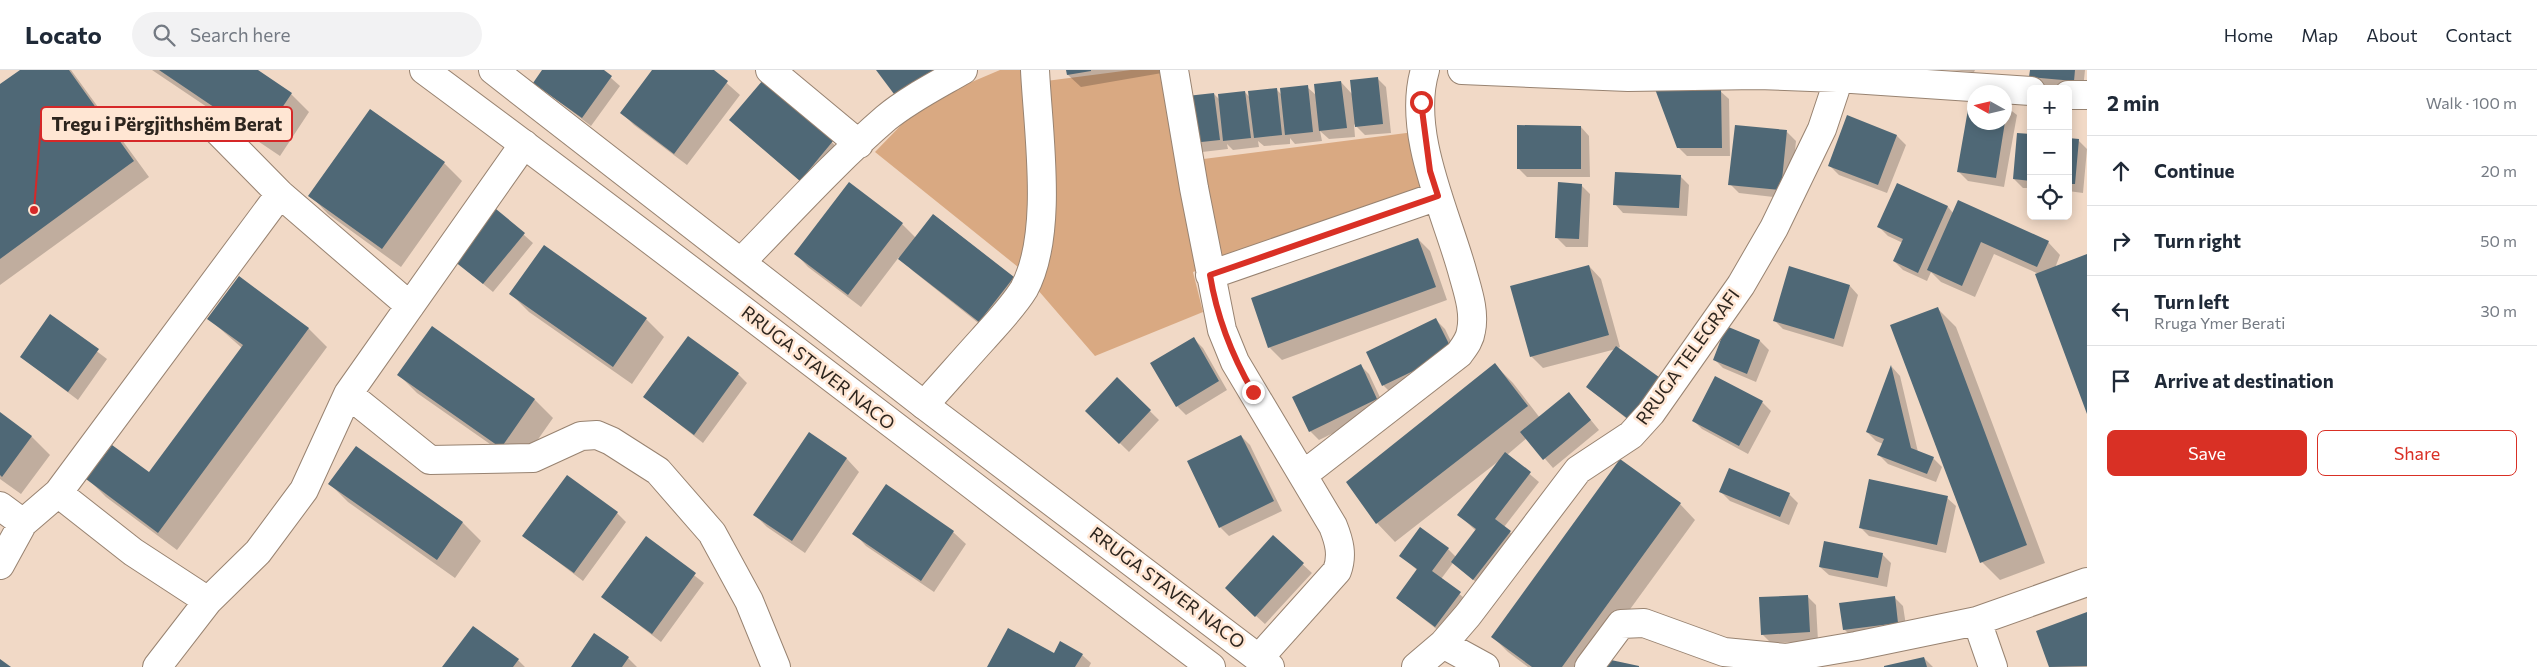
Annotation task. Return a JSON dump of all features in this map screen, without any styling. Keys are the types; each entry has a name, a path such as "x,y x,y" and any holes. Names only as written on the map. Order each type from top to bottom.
{"street":[{"name":"RRUGA STAVER NACO","path":"424,70 1211,667"},
{"name":"RRUGA STAVER NACO","path":"493,70 742,261 924,405 1264,662"},
{"path":"770,70 859,144"},
{"path":"742,261 886,118 921,93 963,70"},
{"path":"924,405 1007,312 1024,288 1036,258 1040,226 1041,184 1035,70"},
{"path":"1179,70 1175,70 1210,275 1222,330 1235,362 1333,526 1339,545 1340,561 1337,571 1264,662"},
{"path":"1303,475 1459,354 1467,343 1471,331 1472,318 1469,295 1430,171 1421,102 1425,70"},
{"path":"1462,70 1628,77 1838,74 2027,91"},
{"name":"RRUGA TELEGRAFI","path":"1416,667 1443,644 1578,470 1631,435 1657,405 1740,285 1774,228 1822,129 1838,74"},
{"path":"2072,95 2087,94"},
{"path":"213,126 280,194 410,306"},
{"path":"157,667 208,601 258,552 304,490 348,394 524,144"},
{"path":"0,565 23,523 58,493 280,194"},
{"path":"1210,275 1438,196"},
{"path":"348,394 430,460 533,458 581,436 597,435 619,446 658,471 712,533 748,601 776,667"},
{"path":"58,493 133,552 208,601"},
{"path":"0,506 23,523"},
{"path":"1589,667 1621,624 1644,623 1724,652 1786,658 1856,646 1977,621 2087,582"},
{"path":"1977,621 1993,667"},
{"path":"1443,644 1485,667"}],"shaded area":[{"path":"1000,70 1024,70 1023,84 1131,70 1175,70 1180,162 1414,132 1425,189 1193,272 1203,312 1095,356 1018,267 875,152 907,119 967,84"}],"building":[{"path":"20,70 69,70 134,161 0,259 0,84"},
{"path":"159,70 258,70 292,93 261,139"},
{"path":"542,70 604,70 612,76 582,118 533,83"},
{"path":"652,70 714,70 728,81 674,154 620,113"},
{"path":"876,70 934,70 897,98"},
{"path":"1066,70 1091,70 1091,71 1067,75"},
{"path":"2030,70 2075,70 2074,81 2029,77"},
{"path":"1378,77 1383,124 1355,127 1350,80"},
{"path":"763,80 833,141 800,181 729,120"},
{"path":"1341,81 1347,128 1319,131 1314,84"},
{"path":"1308,85 1313,132 1285,135 1280,88"},
{"path":"1277,88 1282,135 1254,138 1248,91"},
{"path":"1655,89 1721,89 1722,148 1677,148"},
{"path":"1245,91 1251,138 1223,141 1218,94"},
{"path":"1214,93 1220,140 1192,143 1187,96"},
{"path":"370,109 445,162 382,249 308,196"},
{"path":"1847,115 1897,135 1878,185 1828,166"},
{"path":"1967,115 1967,130 2004,130 1996,178 1957,172"},
{"path":"1517,125 1581,126 1581,169 1517,169"},
{"path":"1735,125 1787,130 1781,190 1728,185"},
{"path":"2017,133 2027,134 2027,181 2013,179"},
{"path":"2072,138 2079,139 2075,184 2072,184"},
{"path":"1615,172 1681,175 1679,208 1613,205"},
{"path":"849,182 903,223 848,295 794,254"},
{"path":"1558,182 1582,184 1579,239 1555,238"},
{"path":"1897,183 1948,206 1918,273 1893,261 1903,239 1877,227"},
{"path":"1958,200 2049,241 2037,267 1981,242 1962,286 1927,270"},
{"path":"496,209 525,233 483,284 454,261"},
{"path":"933,214 1014,277 979,322 898,259"},
{"path":"1418,238 1436,287 1268,348 1251,298"},
{"path":"544,245 647,318 613,367 509,294"},
{"path":"2087,254 2087,414 2035,274"},
{"path":"1589,265 1609,335 1530,357 1510,286"},
{"path":"1789,266 1850,285 1834,339 1773,321"},
{"path":"239,276 309,328 158,533 86,479 112,445 149,472 243,345 207,319"},
{"path":"1938,307 2027,545 1980,563 1890,325"},
{"path":"50,314 99,349 68,392 20,357"},
{"path":"1436,318 1453,352 1382,386 1366,352"},
{"path":"432,326 535,399 501,448 397,375"},
{"path":"1726,326 1760,340 1747,374 1713,360"},
{"path":"688,336 739,373 694,435 643,397"},
{"path":"1194,337 1219,381 1176,407 1150,363"},
{"path":"1616,346 1663,380 1632,422 1586,387"},
{"path":"1495,363 1528,406 1376,524 1346,482"},
{"path":"1361,364 1377,399 1309,432 1292,397"},
{"path":"1891,365 1911,448 1934,457 1927,474 1877,455 1884,439 1866,432"},
{"path":"1715,376 1763,401 1739,446 1692,421"},
{"path":"1117,377 1151,410 1119,444 1085,411"},
{"path":"1569,392 1591,420 1543,460 1520,432"},
{"path":"0,412 32,436 2,477 0,475"},
{"path":"809,432 847,458 792,541 753,515"},
{"path":"1241,435 1274,501 1219,528 1187,461"},
{"path":"356,446 463,522 437,560 328,484"},
{"path":"1505,452 1531,472 1495,519 1511,531 1473,580 1451,562 1476,529 1457,515"},
{"path":"1620,459 1681,503 1562,667 1532,667 1491,637"},
{"path":"1729,468 1790,493 1780,517 1719,492"},
{"path":"567,475 618,512 574,573 522,536"},
{"path":"1869,479 1948,496 1937,545 1859,528"},
{"path":"886,484 954,531 921,581 852,534"},
{"path":"1420,527 1449,548 1432,571 1461,592 1435,627 1396,598 1417,569 1399,556"},
{"path":"1273,535 1304,563 1255,617 1225,588"},
{"path":"646,536 696,573 652,634 601,597"},
{"path":"1824,541 1883,553 1878,578 1819,567"},
{"path":"1808,595 1810,632 1761,635 1759,597"},
{"path":"1895,596 1898,623 1843,630 1839,603"},
{"path":"2087,612 2087,666 2049,667 2036,631"},
{"path":"473,626 519,659 513,667 442,667"},
{"path":"1008,628 1054,653 1060,641 1083,654 1075,667 987,667"},
{"path":"594,633 629,657 622,667 571,667"},
{"path":"1597,657 1639,666 1639,667 1594,667"},
{"path":"1924,657 1927,667 1884,667 1884,666"},
{"path":"0,659 11,667 0,667"}],"place":[{"name":"Tregu i Përgjithshëm Berat","path":"34,210"}],"route":[{"path":"1253,392 1235,362 1222,330 1210,275 1438,196 1430,171 1421,102"}]}
